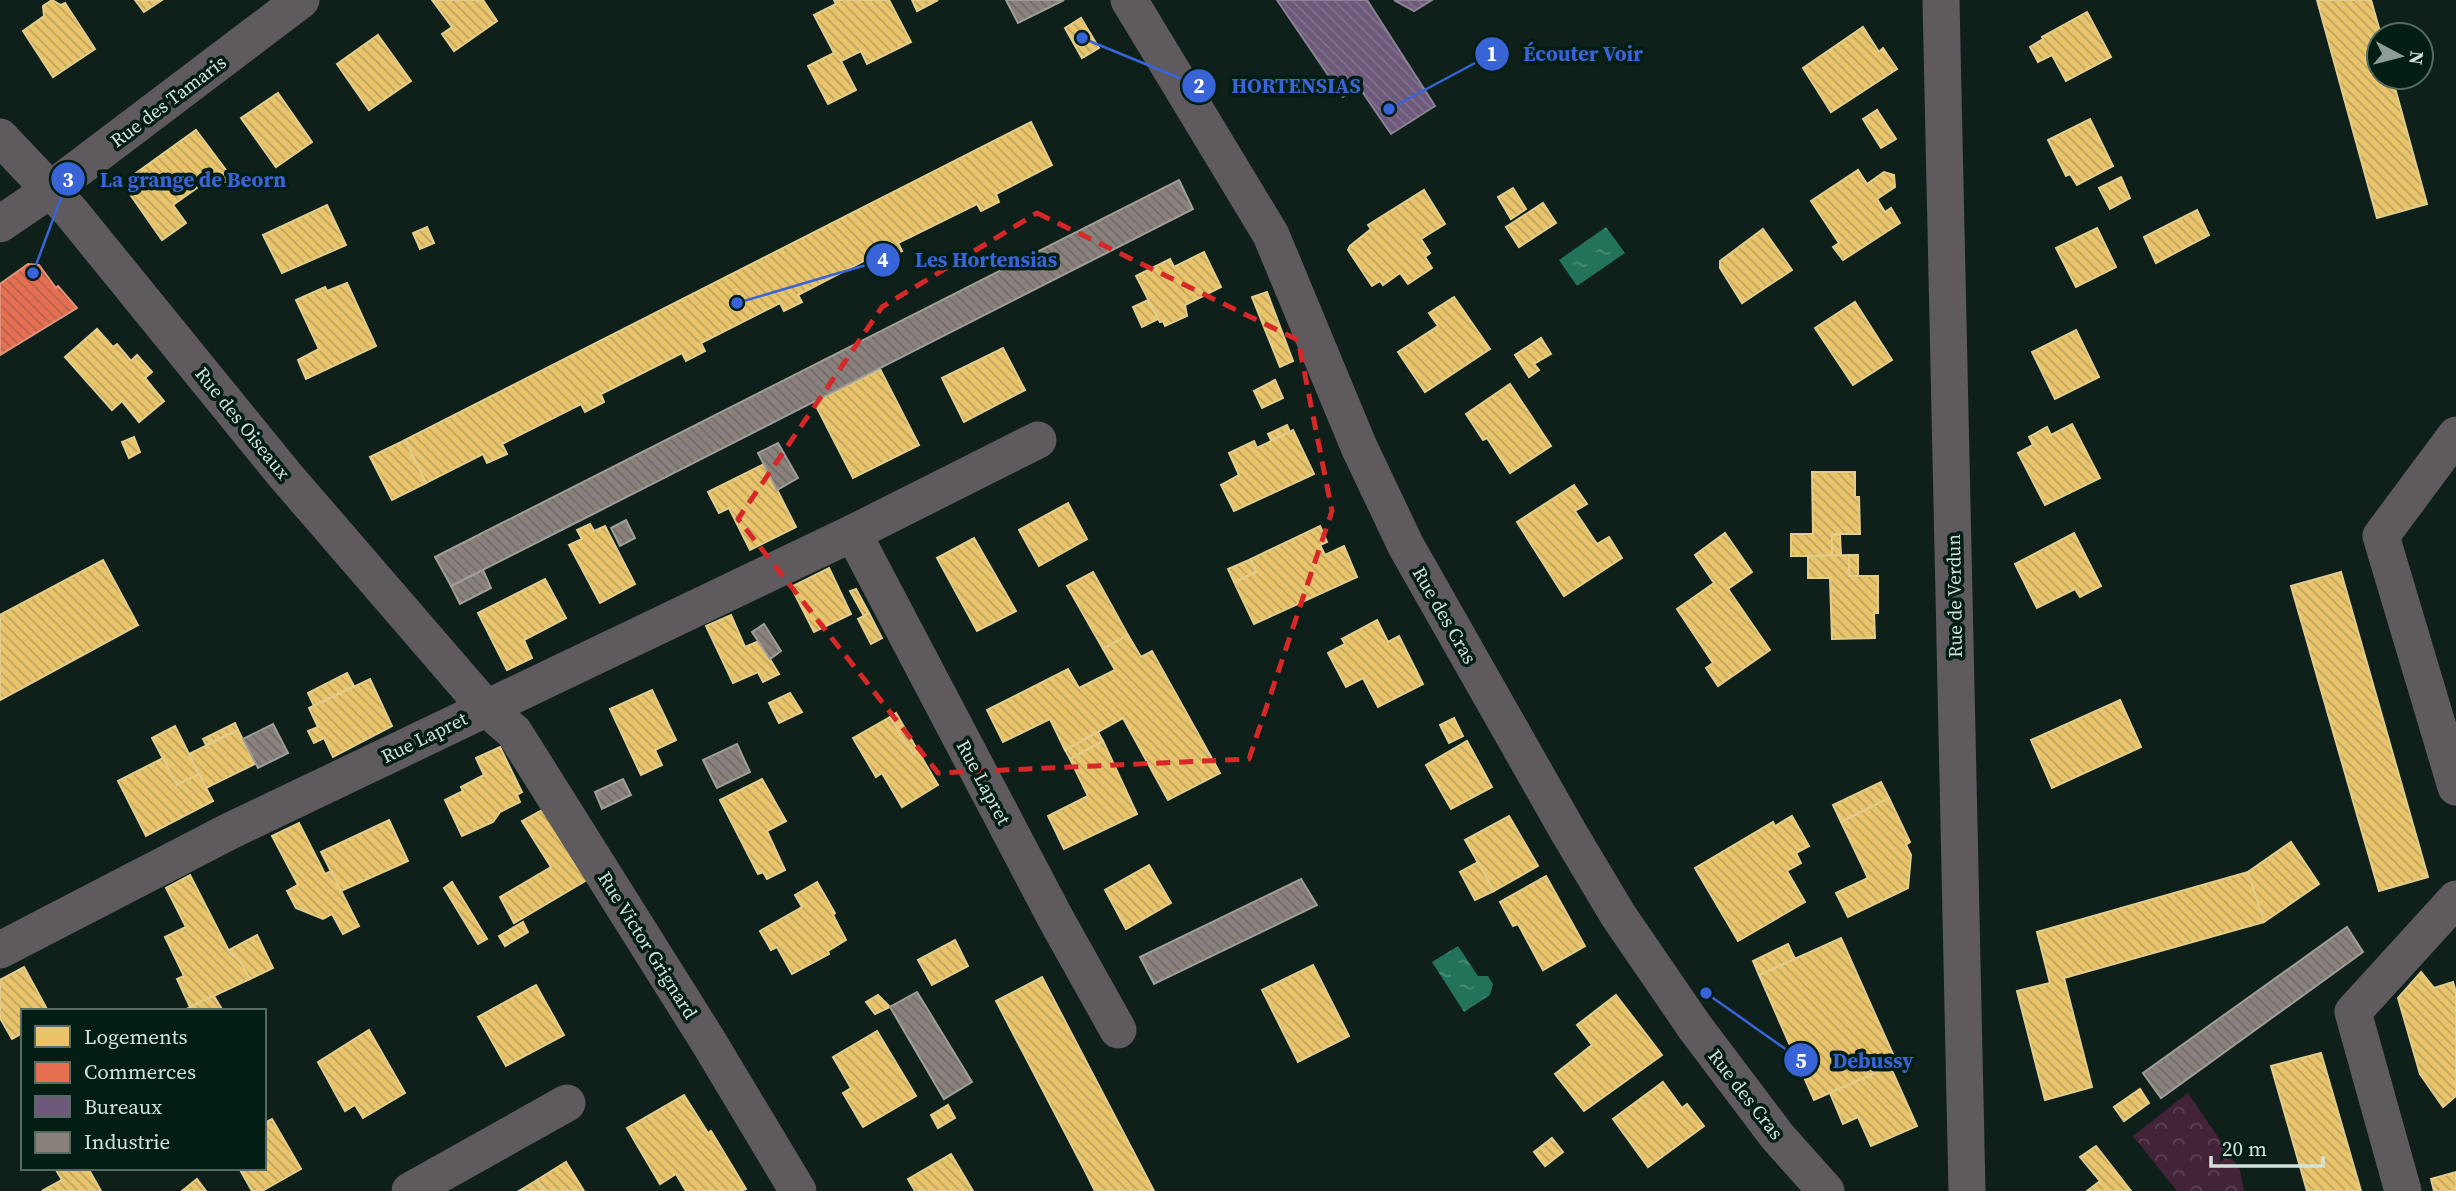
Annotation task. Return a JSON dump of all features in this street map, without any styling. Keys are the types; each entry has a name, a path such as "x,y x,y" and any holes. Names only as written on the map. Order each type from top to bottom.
{"street":[{"name":"Rue des Tamaris","path":"0,224 50,190 302,0"},
{"name":"Rue des Cras","path":"1129,0 1271,234 1359,447 1406,546 1569,833 1618,915 1694,1026 1777,1136 1826,1191"},
{"name":"Rue de Verdun","path":"1941,0 1967,1191"},
{"name":"Rue des Oiseaux","path":"0,137 50,190 284,474 486,708"},
{"path":"2456,435 2381,536 2456,787"},
{"name":"Rue Lapret","path":"0,950 228,832 853,533 1038,440"},
{"name":"Rue Lapret","path":"853,533 1057,921 1118,1030"},
{"name":"Rue Victor Grignard","path":"486,708 514,732 709,1041 798,1191"},
{"path":"2403,1191 2353,1012 2456,899"},
{"path":"414,1190 567,1103"}],"highlighted area":[{"path":"1037,213 1298,340 1332,511 1249,759 938,773 738,519 882,307"}],"green space":[{"path":"2188,1093 2240,1170 2244,1191 2177,1191 2133,1136"}],"water":[{"path":"1606,227 1625,253 1577,286 1559,260"},
{"path":"1458,946 1478,976 1488,976 1493,984 1490,995 1464,1012 1432,962"}],"building: Logements":[{"path":"52,0 61,5 65,3 95,49 53,77 23,31 44,16 43,6"},
{"path":"135,0 162,0 144,12"},
{"path":"432,0 483,0 497,21 454,51 442,34 452,27"},
{"path":"834,0 889,0 911,42 867,64 861,51 841,61 856,90 828,104 808,66 834,53 814,15 836,4"},
{"path":"912,0 938,0 917,11"},
{"path":"2317,0 2371,0 2377,21 2365,21 2365,91 2396,91 2427,204 2377,218"},
{"path":"2087,12 2111,57 2066,81 2052,55 2038,62 2030,47 2043,39 2042,37"},
{"path":"1081,18 1099,48 1082,58 1065,28"},
{"path":"1863,27 1879,52 1883,48 1897,69 1831,112 1803,68"},
{"path":"378,35 411,81 369,110 337,64"},
{"path":"278,93 312,142 276,167 241,118"},
{"path":"1877,110 1896,139 1881,148 1863,119"},
{"path":"2090,119 2113,166 2077,185 2070,174 2066,176 2048,140"},
{"path":"1031,122 1052,165 996,194 999,202 981,211 977,204 898,243 902,251 881,261 877,254 798,295 802,302 784,311 780,303 701,343 705,351 686,361 682,353 601,394 604,402 585,412 581,404 502,444 507,454 487,463 483,454 426,483 405,440"},
{"path":"196,130 232,178 217,189 211,178 173,205 186,223 162,240 127,190 129,178"},
{"path":"1858,170 1867,184 1884,172 1894,175 1895,187 1877,199 1885,212 1891,208 1900,223 1843,260 1833,247 1839,243 1811,201"},
{"path":"2121,177 2130,198 2110,209 2099,188"},
{"path":"1513,188 1526,209 1511,219 1498,197"},
{"path":"1424,190 1445,224 1421,239 1430,253 1425,257 1432,268 1408,284 1400,273 1383,285 1380,281 1372,286 1348,250 1350,246 1371,229 1368,225"},
{"path":"1543,203 1556,223 1519,247 1506,227"},
{"path":"327,205 346,245 282,273 263,235"},
{"path":"2197,210 2209,235 2156,263 2144,237"},
{"path":"427,227 434,243 420,249 413,233"},
{"path":"2097,228 2116,267 2076,287 2056,248"},
{"path":"1763,229 1792,270 1742,303 1720,268 1720,261"},
{"path":"1204,252 1221,287 1185,305 1187,316 1165,326 1163,321 1160,322 1136,276 1170,259 1174,267"},
{"path":"347,283 376,346 306,379 298,360 319,349 296,300 325,287 327,291"},
{"path":"1267,292 1293,361 1280,367 1252,297"},
{"path":"1454,297 1490,349 1425,392 1398,352 1438,326 1429,313"},
{"path":"1148,300 1158,319 1142,327 1133,307"},
{"path":"1855,302 1892,360 1853,385 1815,328"},
{"path":"97,329 113,347 117,344 131,361 137,355 152,372 145,378 164,401 139,422 122,401 112,410 65,357"},
{"path":"2076,330 2099,377 2055,399 2032,352"},
{"path":"1541,338 1551,354 1534,364 1539,370 1529,377 1515,355"},
{"path":"1003,348 1025,390 964,422 942,378"},
{"path":"880,369 919,445 853,478 814,402"},
{"path":"1275,380 1283,398 1262,408 1254,391"},
{"path":"1510,384 1551,446 1510,473 1487,438 1483,440 1466,414"},
{"path":"2072,424 2100,478 2045,505 2018,453 2033,445 2029,437 2047,427 2051,435"},
{"path":"1287,425 1290,432 1271,440 1268,434"},
{"path":"1293,430 1314,474 1234,511 1221,485 1239,475 1229,453 1254,441 1257,448"},
{"path":"134,437 140,452 129,458 122,442"},
{"path":"405,440 426,483 392,500 370,457"},
{"path":"764,464 796,527 750,550 729,508 719,513 708,492"},
{"path":"1812,472 1855,472 1860,534 1832,534 1832,556 1791,556 1791,534 1813,534"},
{"path":"1574,485 1587,504 1575,511 1597,544 1609,537 1622,558 1564,596 1517,522"},
{"path":"1068,503 1087,539 1039,566 1019,530"},
{"path":"590,524 594,531 605,526 635,584 600,603 569,545 582,539 577,530"},
{"path":"1320,526 1327,542 1320,545 1325,555 1344,546 1357,577 1254,624 1234,582 1256,572 1251,559"},
{"path":"1725,533 1752,572 1728,589 1770,650 1718,686 1706,668 1713,663 1677,609 1714,583 1695,555"},
{"path":"2074,533 2101,586 2080,597 2075,589 2037,608 2015,564"},
{"path":"1832,534 1840,535 1841,556 1832,556"},
{"path":"974,538 1016,611 977,631 937,558"},
{"path":"1849,555 1849,576 1878,576 1878,613 1874,613 1875,638 1832,639 1830,578 1808,578 1808,556"},
{"path":"1849,555 1858,555 1858,576 1849,576"},
{"path":"1251,559 1256,572 1234,582 1228,569"},
{"path":"103,560 138,625 0,700 0,615"},
{"path":"829,568 851,614 814,632 791,587"},
{"path":"1093,572 1128,635 1103,649 1067,586"},
{"path":"2341,572 2428,877 2379,891 2291,586"},
{"path":"545,579 566,618 524,640 532,658 507,670 478,613"},
{"path":"856,589 869,613 864,616 850,591"},
{"path":"869,613 882,638 871,644 858,619"},
{"path":"731,615 745,647 759,641 779,674 763,682 758,672 733,683 706,626"},
{"path":"1377,620 1388,642 1399,636 1423,684 1378,707 1363,678 1346,687 1328,653 1345,644 1342,639"},
{"path":"1128,635 1141,657 1152,651 1220,773 1168,800 1123,718 1065,750 1050,719 1003,742 987,710 1068,669 1079,688 1115,670 1103,649"},
{"path":"347,673 354,686 314,706 308,693"},
{"path":"370,679 392,726 333,757 324,738 314,743 308,731 318,727 309,708"},
{"path":"652,690 676,740 655,750 662,765 641,775 610,709"},
{"path":"790,693 802,712 779,723 769,703"},
{"path":"2120,700 2141,747 2052,788 2031,740"},
{"path":"896,713 918,751 913,754 890,717"},
{"path":"890,717 913,754 918,751 938,785 902,807 882,773 876,777 853,738"},
{"path":"1454,718 1463,736 1449,743 1440,725"},
{"path":"235,723 238,730 206,745 203,739"},
{"path":"175,726 199,774 177,785 152,738"},
{"path":"238,730 255,764 206,788 189,754"},
{"path":"1098,732 1103,741 1070,759 1065,750"},
{"path":"1103,741 1137,814 1064,849 1048,816 1088,796 1070,759"},
{"path":"1467,741 1492,787 1451,809 1426,765"},
{"path":"500,747 522,792 517,795 520,802 500,812 493,822 462,836 445,800 463,791 461,787 484,775 476,758"},
{"path":"163,758 177,785 199,774 213,801 146,836 118,781"},
{"path":"762,779 786,821 767,831 785,870 767,879 763,872 758,874 720,800"},
{"path":"1881,782 1889,798 1841,822 1833,805"},
{"path":"1889,798 1910,842 1906,845 1911,855 1908,888 1848,917 1836,893 1868,878 1841,822"},
{"path":"544,809 587,880 514,923 500,897 551,867 522,821"},
{"path":"1509,816 1538,866 1494,891 1465,840"},
{"path":"1792,816 1809,846 1796,853 1801,863 1787,871 1805,902 1738,941 1695,868 1773,822 1775,826"},
{"path":"389,820 408,861 341,891 321,852"},
{"path":"299,823 325,874 331,871 359,926 343,934 332,914 323,919 296,908 287,891 298,885 272,836"},
{"path":"2291,842 2319,884 2264,922 2248,872"},
{"path":"1478,862 1494,891 1475,900 1460,872"},
{"path":"1149,865 1171,903 1126,929 1105,890"},
{"path":"2248,872 2264,922 2064,978 2092,1087 2045,1100 2017,991 2050,983 2037,932"},
{"path":"190,875 230,953 240,961 250,979 190,1007 177,979 184,976 165,937 186,927 166,888"},
{"path":"1546,876 1585,946 1543,970 1518,924 1513,926 1500,902"},
{"path":"452,882 487,939 478,944 444,888"},
{"path":"817,882 835,913 833,915 846,940 828,951 829,954 792,974 777,947 771,950 760,931 802,907 795,895"},
{"path":"523,922 528,932 505,946 499,936"},
{"path":"257,935 273,968 250,979 240,961 229,950"},
{"path":"1841,938 1896,1061 1814,1100 1759,975"},
{"path":"955,940 968,966 932,985 918,960"},
{"path":"1788,944 1795,959 1759,975 1753,961"},
{"path":"1313,965 1349,1036 1298,1062 1262,990"},
{"path":"24,967 47,1009 21,1009 21,1034 12,1039 0,1018 0,980"},
{"path":"2421,972 2434,988 2453,982 2456,992 2456,1096 2443,1107 2420,1074 2398,998"},
{"path":"1042,977 1154,1191 1095,1191 996,1001"},
{"path":"536,985 564,1035 506,1066 478,1017"},
{"path":"878,995 890,1007 875,1014 866,1002"},
{"path":"1616,995 1662,1055 1584,1111 1555,1074 1592,1045 1577,1025"},
{"path":"214,996 222,1009 187,1009"},
{"path":"369,1030 405,1093 363,1118 355,1105 345,1111 318,1062"},
{"path":"877,1031 916,1096 863,1127 843,1093 851,1088 833,1057"},
{"path":"2321,1053 2361,1191 2307,1191 2271,1066"},
{"path":"1890,1066 1917,1126 1871,1146 1858,1117 1843,1124 1830,1093"},
{"path":"1663,1082 1682,1108 1687,1104 1704,1126 1648,1167 1613,1119"},
{"path":"2140,1089 2149,1103 2124,1121 2114,1107"},
{"path":"684,1095 708,1133 711,1131 746,1189 686,1191 676,1174 660,1184 627,1128"},
{"path":"948,1105 955,1118 938,1128 931,1115"},
{"path":"272,1119 301,1169 262,1191 252,1191 240,1170 266,1170 266,1122"},
{"path":"1552,1138 1563,1152 1545,1166 1534,1152"},
{"path":"2096,1146 2131,1191 2087,1191 2100,1181 2080,1157"},
{"path":"951,1154 973,1191 915,1191 908,1179"},
{"path":"566,1162 584,1191 545,1191 537,1180"},
{"path":"56,1170 89,1170 101,1191 42,1191 62,1180"},
{"path":"2456,1172 2456,1191 2434,1191 2431,1179"},
{"path":"197,1179 206,1191 182,1191"},
{"path":"537,1180 545,1191 519,1191"}],"building: Commerces":[{"path":"28,264 39,265 56,288 58,286 77,308 0,355 0,284"}],"building: Bureaux":[{"path":"1277,0 1367,0 1435,106 1391,134 1359,87 1343,97"},
{"path":"1394,0 1432,0 1414,11"}],"building: Industrie":[{"path":"1006,0 1064,0 1018,23"},
{"path":"1179,180 1193,209 451,586 435,557"},
{"path":"778,443 798,478 777,490 758,453"},
{"path":"626,520 635,538 620,546 611,528"},
{"path":"483,570 491,588 460,604 451,586"},
{"path":"764,624 781,651 770,659 752,632"},
{"path":"273,724 288,753 258,768 243,739"},
{"path":"737,744 750,772 717,788 703,760"},
{"path":"623,779 631,795 602,809 595,792"},
{"path":"1301,879 1317,905 1154,984 1140,957"},
{"path":"2347,927 2363,952 2161,1098 2143,1073"},
{"path":"917,992 972,1082 944,1099 890,1007"}],"place":[{"name":"HORTENSIAS","path":"1082,38"},
{"name":"Écouter Voir","path":"1389,109"},
{"name":"La grange de Beorn","path":"33,273"},
{"name":"Les Hortensias","path":"737,303"},
{"name":"Debussy","path":"1706,993"}]}
